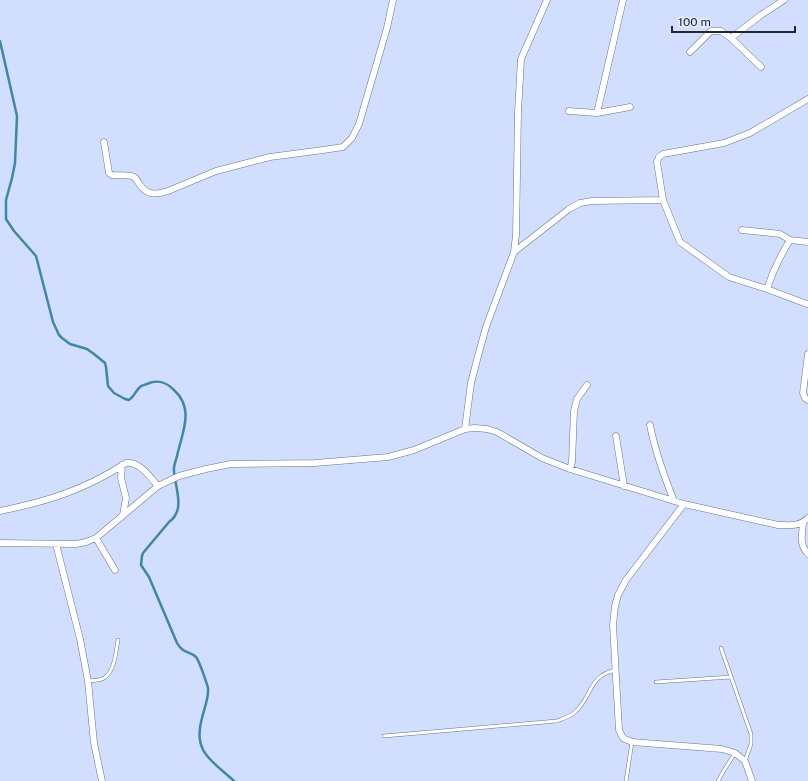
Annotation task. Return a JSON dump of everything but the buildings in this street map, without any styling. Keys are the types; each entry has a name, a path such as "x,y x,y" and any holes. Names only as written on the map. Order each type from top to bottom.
{"street":[{"path":"104,142 109,173 112,176 132,176 144,190 150,193 160,194 216,171 270,157 343,147 352,138 359,124 388,28 394,0"},
{"path":"465,429 471,383 478,356 486,328 514,252 516,235 518,112 521,58 548,0"},
{"path":"597,112 622,0"},
{"path":"731,38 761,15 784,0"},
{"path":"690,52 711,31 721,31 731,38 761,68"},
{"path":"807,304 729,277 680,242 663,200 657,162 659,156 663,154 724,143 750,133 808,99"},
{"path":"568,111 597,112 630,107"},
{"path":"514,252 569,210 580,204 592,201 663,200"},
{"path":"742,230 780,234 790,240 808,242"},
{"path":"767,289 779,259 790,240"},
{"path":"808,354 803,393 805,398 808,400"},
{"path":"570,470 572,462 574,411 577,399 587,385"},
{"path":"650,425 661,466 674,501"},
{"path":"0,543 56,544 86,542 96,538 166,481 206,469 231,464 315,463 388,457 414,450 465,429 475,428 497,432 542,458 570,470 684,504 778,525 803,523 808,518"},
{"path":"616,436 624,486"},
{"path":"0,511 37,504 68,493 98,480 122,465 130,462 139,466 158,486"},
{"path":"122,465 121,478 126,498 123,515"},
{"path":"684,504 626,580 615,606 613,625 619,730 623,738 632,742 722,749 735,754 745,761 752,781"},
{"path":"803,523 801,543 802,547 808,554"},
{"path":"96,538 115,570"},
{"path":"56,544 80,639 88,681 94,743 102,781"}],"lane":[{"path":"88,681 102,679 107,675 114,661 118,640"},
{"path":"721,648 751,734 751,744 745,761"},
{"path":"384,736 557,721 573,714 584,702 599,676 606,672 616,670"},
{"path":"656,682 730,676"},
{"path":"626,781 632,742"},
{"path":"718,781 722,772 735,754"}],"waterway":[{"path":"0,41 17,116 15,163 6,200 6,219 14,231 36,256 53,322 59,335 70,344 87,349 105,363 108,386 114,393 129,400 140,387 151,382 162,382 174,390 184,405 184,430 174,467 178,498 177,511 174,517 143,553 141,565 149,577 179,647 194,655 201,667 208,688 208,696 200,730 202,748 212,762 234,781"}]}
